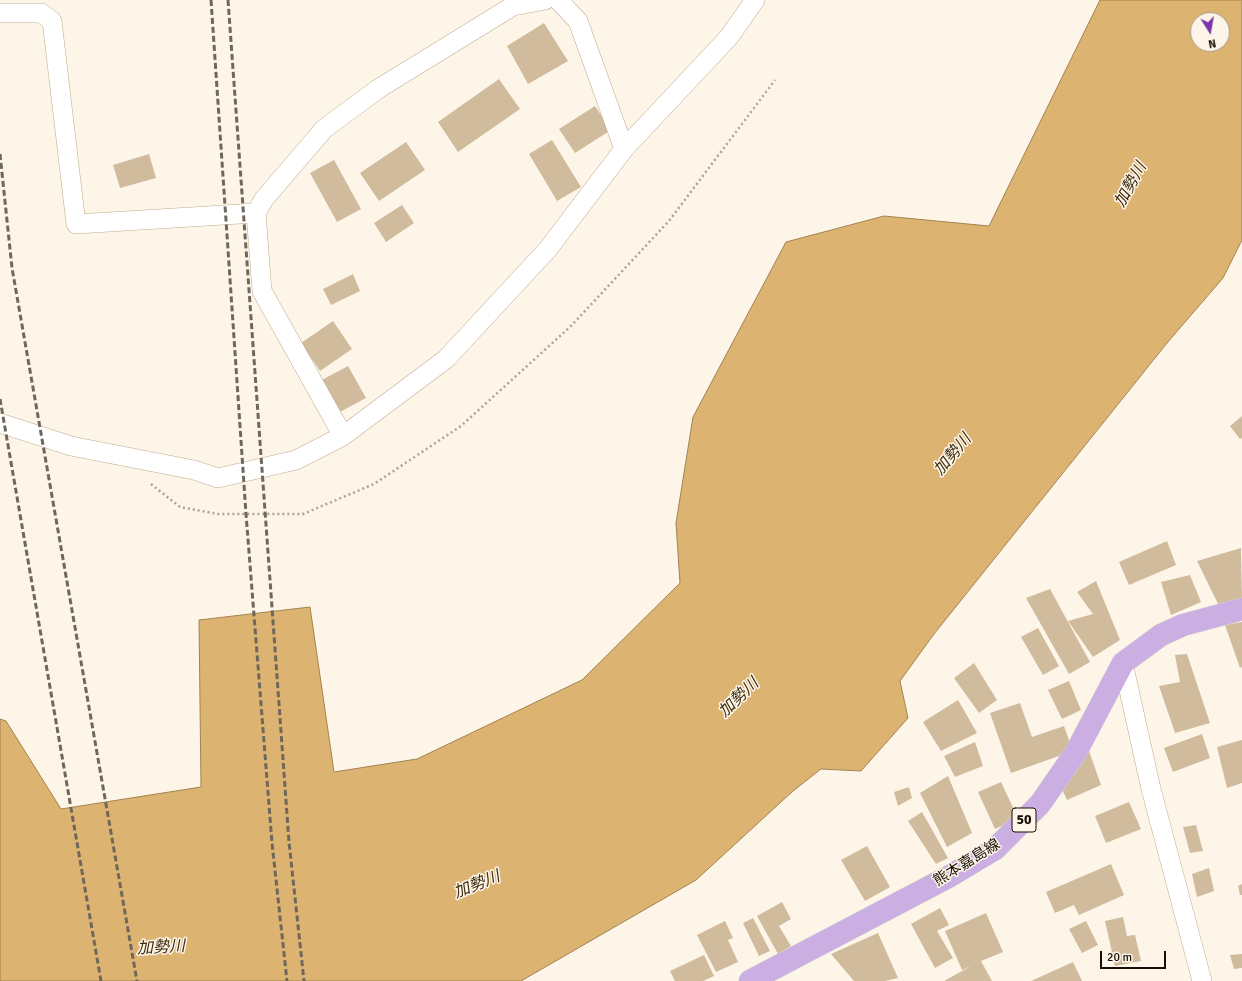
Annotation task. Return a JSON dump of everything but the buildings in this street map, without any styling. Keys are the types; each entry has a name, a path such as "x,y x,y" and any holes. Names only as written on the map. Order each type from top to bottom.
{"main road":[{"name":"熊本嘉島線","path":"750,981 950,876 995,849 1040,804 1076,752 1123,663 1161,635 1183,625 1242,608"}],"street":[{"path":"343,436 262,291 256,213 264,200 324,129 372,94 513,6 545,0"},
{"path":"558,0 578,22 624,148"},
{"path":"0,423 71,446 194,470 218,478 296,460 343,436 446,359 548,249 624,148 729,36 755,0"},
{"path":"0,13 41,13 52,20 76,224 256,213"},
{"path":"1123,663 1151,789 1202,981"}],"water":[{"name":"加勢川","path":"1100,0 1242,0 1242,240 1223,278 1167,343 934,634 900,681 908,718 861,771 821,769 793,791 696,880 521,981 0,981 0,719 6,721 61,809 201,787 199,620 310,607 334,772 417,759 582,680 680,583 676,523 693,417 786,242 884,216 989,226"}],"railway":[{"path":"211,0 246,514 272,843 287,981"},
{"path":"228,0 289,842 304,981"},
{"path":"0,154 12,268 137,981"},
{"path":"0,399 101,981"}]}
